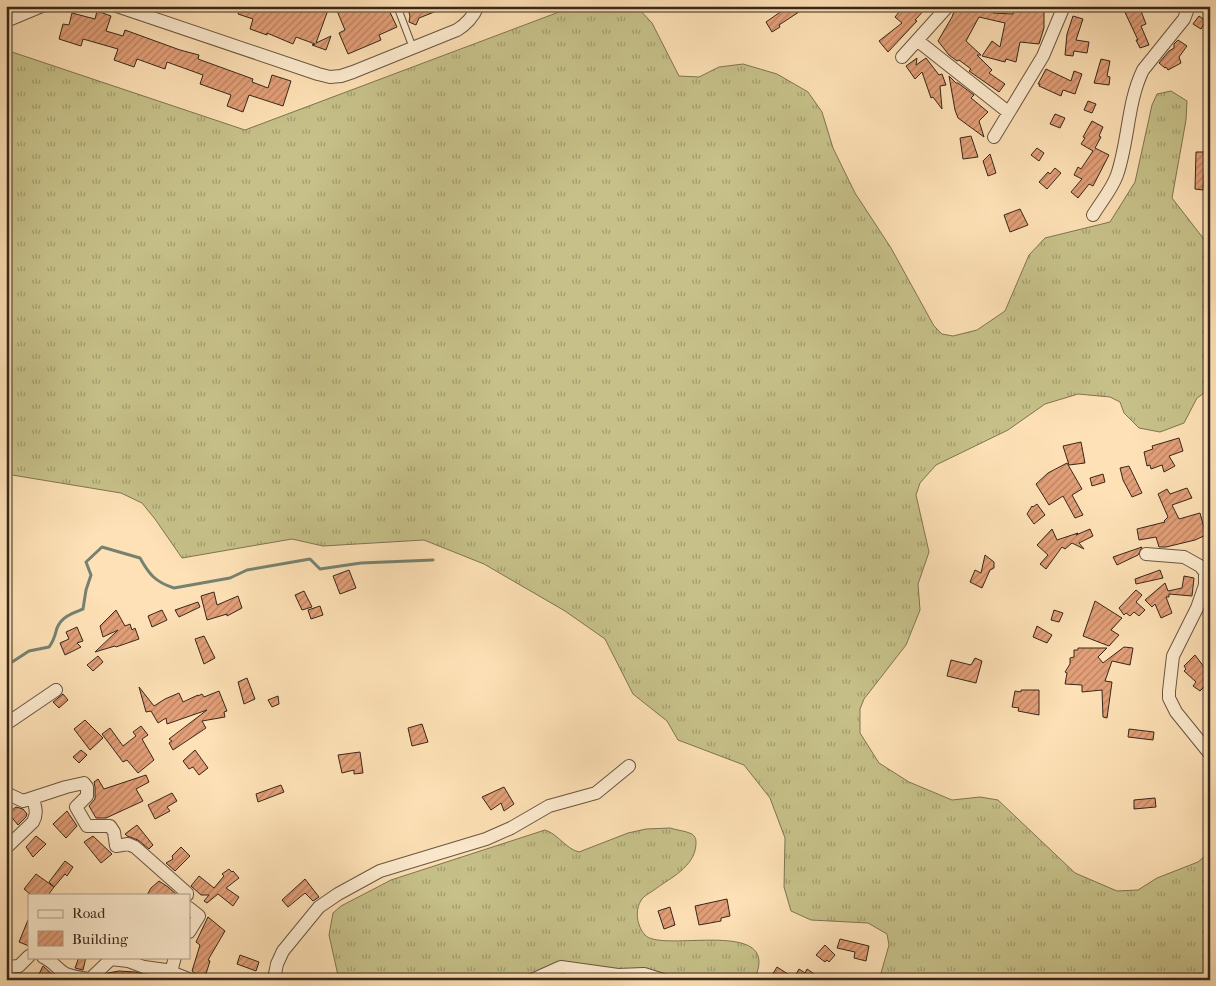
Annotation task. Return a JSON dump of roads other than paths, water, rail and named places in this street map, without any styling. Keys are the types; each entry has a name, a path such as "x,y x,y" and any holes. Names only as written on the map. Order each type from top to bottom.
{"street":[{"path":"6,21 42,6"},
{"path":"117,6 329,76 341,76 353,72 460,29 474,14 478,6"},
{"path":"902,57 948,6"},
{"path":"994,136 1043,56 1064,6"},
{"path":"1093,215 1117,175 1131,104 1138,80 1143,70 1184,19 1189,6"},
{"path":"918,41 1008,112"},
{"path":"1146,554 1184,557 1200,566 1205,572 1205,585 1197,608 1173,656 1169,698 1176,712 1210,754"},
{"path":"6,724 56,690"},
{"path":"276,980 277,964 283,951 319,907 338,894 380,871 486,839 511,828 549,806 596,793 628,766"},
{"path":"6,793 23,801 84,783 87,787 87,796 76,807 87,826 110,826 114,832 116,846 128,844 135,847 168,874 188,894"},
{"path":"6,848 36,817 37,812 33,798"},
{"path":"190,909 198,916 190,930"},
{"path":"6,967 19,966 28,957"},
{"path":"45,958 54,963 66,974 82,978 90,978 111,959 166,970 192,980"},
{"path":"171,972 175,958"},
{"path":"532,980 561,967 618,975 644,974 663,980"}],"lane":[{"path":"397,6 413,48"}],"waterway":[{"path":"6,666 29,651 49,647 59,624 68,616 83,609 91,575 86,562 102,547 140,558 153,577 174,588 230,578 247,570 310,559 320,569 361,563 433,560"}]}
